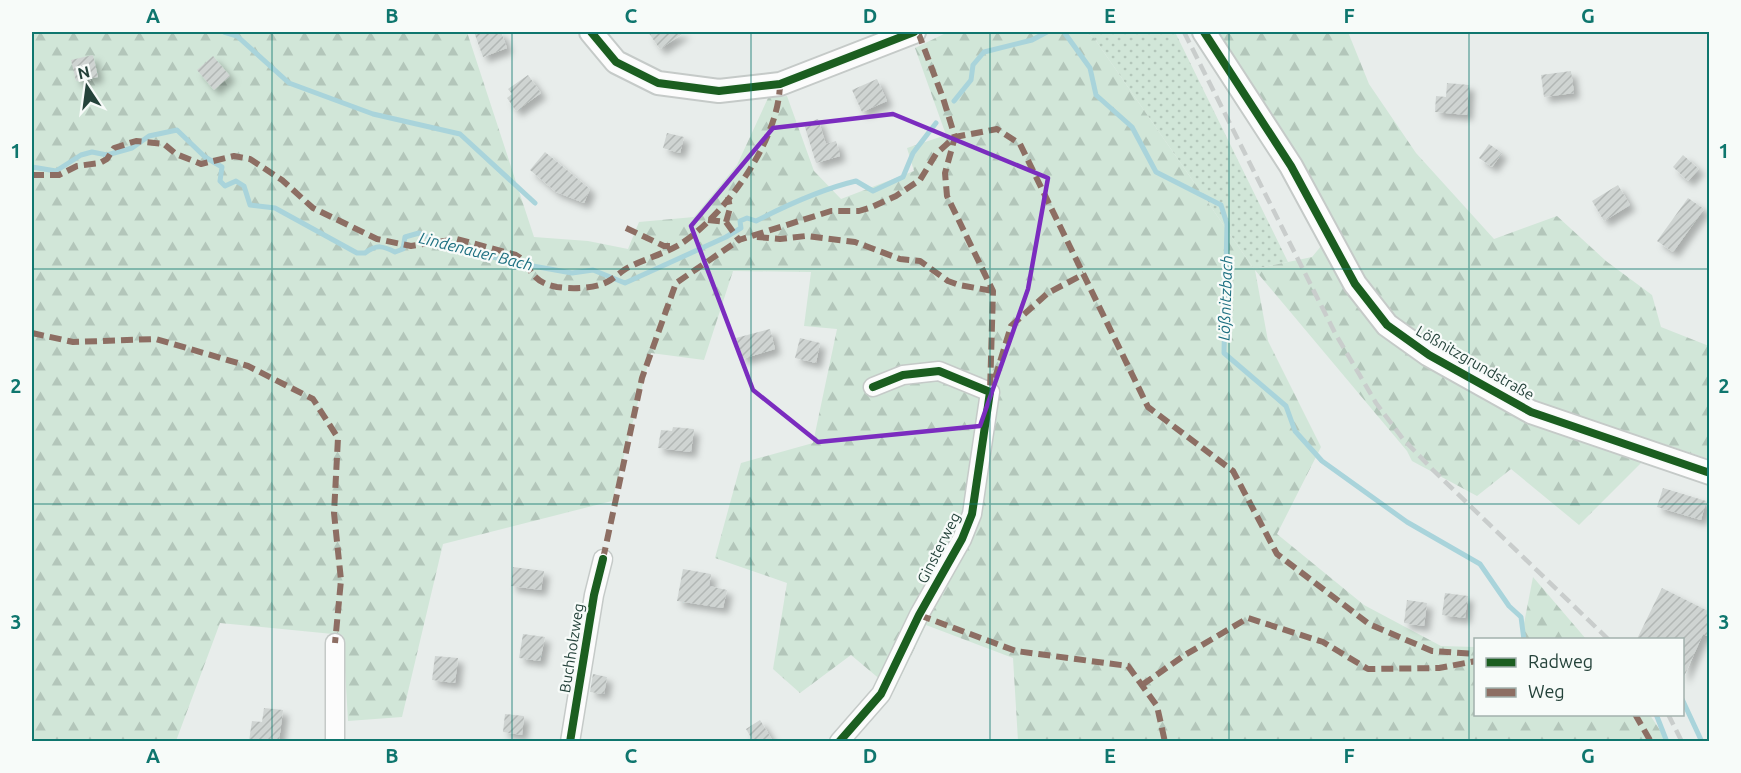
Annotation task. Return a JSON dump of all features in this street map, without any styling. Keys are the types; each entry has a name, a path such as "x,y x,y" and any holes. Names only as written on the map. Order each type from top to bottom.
{"street":[{"path":"591,32 616,62 658,82 719,91 780,84 914,32"},
{"name":"Lößnitzgrundstraße","path":"1204,32 1290,166 1355,284 1387,326 1429,355 1531,412 1710,473"},
{"name":"Ginsterweg","path":"839,741 881,694 919,615 962,539 972,514 990,392 939,371 903,375 873,387"},
{"name":"Buchholzweg","path":"570,741 594,595 603,559"},
{"path":"335,643 335,741"}],"highlighted area":[{"path":"893,114 1048,178 1028,289 980,426 818,442 753,390 691,226 773,128"}],"green space":[{"path":"32,32 467,32 534,237 588,241 628,249 639,222 694,217 737,165 768,98 787,96 814,171 841,199 914,171 907,148 946,135 915,48 948,32 1084,32 1094,38 1254,269 1312,257 1337,227 1208,32 1348,32 1369,84 1416,153 1494,239 1557,216 1606,261 1652,295 1661,327 1709,346 1709,459 1661,443 1579,525 1511,469 1477,496 1412,461 1407,451 1255,270 1268,341 1321,447 1277,534 1364,605 1441,646 1474,647 1474,716 1651,716 1667,741 1018,741 1013,658 926,625 894,691 851,655 800,693 773,669 787,583 715,558 741,463 813,443 837,329 804,326 811,272 733,271 704,360 651,353 612,501 443,544 402,717 348,721 343,635 220,623 176,741 32,741"},
{"path":"1084,32 1175,32 1288,262 1254,269 1094,38"},
{"path":"1533,577 1585,638 1521,638"}],"building":[{"path":"474,32 501,32 507,48 483,57"},
{"path":"648,32 685,32 660,49"},
{"path":"93,55 98,77 76,81 71,60"},
{"path":"213,56 230,76 214,90 197,70"},
{"path":"1571,71 1574,93 1544,97 1541,75"},
{"path":"528,75 541,93 516,111 507,98 512,94 508,89"},
{"path":"877,79 887,101 862,112 852,90"},
{"path":"1447,83 1469,85 1467,115 1435,112 1436,96 1446,97"},
{"path":"818,119 826,144 836,141 840,156 816,163 804,124"},
{"path":"667,133 684,137 680,153 663,148"},
{"path":"1489,144 1502,153 1492,167 1479,158"},
{"path":"545,152 590,189 584,203 556,192 530,170"},
{"path":"1683,155 1699,169 1688,181 1673,167"},
{"path":"1618,185 1630,205 1604,221 1592,201"},
{"path":"1688,198 1704,209 1673,252 1657,241"},
{"path":"770,329 775,349 742,359 736,338"},
{"path":"800,338 820,343 816,363 795,358"},
{"path":"673,427 694,429 691,452 658,448 661,430 672,431"},
{"path":"1663,488 1706,501 1701,520 1657,507"},
{"path":"513,567 544,571 541,590 511,586"},
{"path":"683,569 711,574 709,586 727,590 723,608 677,601"},
{"path":"1662,588 1710,612 1710,637 1703,634 1684,677 1684,638 1637,638"},
{"path":"1445,593 1468,596 1465,618 1442,615"},
{"path":"1407,600 1427,603 1424,626 1404,623"},
{"path":"523,634 545,637 540,661 519,658"},
{"path":"435,656 458,658 455,683 432,680"},
{"path":"593,674 607,677 604,694 590,692"},
{"path":"264,708 283,710 279,741 249,741 252,721 262,722"},
{"path":"505,714 524,716 522,735 503,732"},
{"path":"760,720 773,741 753,741 746,729"}],"waterway":[{"path":"224,32 237,36 289,83 373,114 460,134 535,203"},
{"name":"Lindenauer Bach","path":"954,101 971,80 973,65 984,52 1032,40 1047,32"},
{"name":"Lößnitzbach","path":"1064,32 1090,68 1096,95 1132,127 1156,172 1221,205 1227,224 1224,353 1286,406 1295,431 1322,461 1407,522 1480,564 1509,606 1521,617 1524,638"},
{"name":"Lindenauer Bach","path":"32,167 56,171 81,155 92,152 107,155 132,148 149,136 177,130 205,157 222,167 220,181 225,186 236,181 244,186 250,205 275,208 357,253 365,253 380,247 395,252 403,249 405,237 419,233 442,244 516,263 572,273 593,270 625,283 726,237 741,228 740,221 747,218 756,221 805,198 843,184 856,181 873,191 903,177 913,153 936,123"},
{"path":"1684,703 1702,742"},
{"name":"Lößnitzbach","path":"1657,716 1667,742"}],"railway":[{"path":"1184,32 1335,333 1376,403 1403,439 1433,470 1607,638"},
{"path":"1669,716 1682,742"}],"marked path":[{"path":"918,32 955,137 945,173 947,196 993,291 990,392"},
{"path":"32,175 59,175 77,166 100,163 107,159 114,148 136,141 164,144 176,154 201,164 234,156 250,159 282,180 313,208 377,239 411,246 457,239 516,255 536,277 548,285 569,288 589,287 607,282 629,267 679,245 697,232 714,215 731,196 760,152 777,106 780,84"},
{"path":"708,220 726,222 739,240 831,211 859,211 872,207 896,196 920,180 936,154 955,137 997,129 1020,144 1148,407 1233,471 1277,554 1369,624 1432,651 1474,654"},
{"path":"726,222 730,208 728,197"},
{"path":"626,228 664,246 675,246"},
{"path":"757,237 780,239 806,236 855,242 900,259 920,261 948,281 959,285 993,291"},
{"path":"603,559 642,378 676,283 739,240"},
{"path":"995,378 1011,326 1048,293 1084,274"},
{"path":"32,333 73,342 156,339 248,366 313,399 338,438 334,513 341,580 335,643"},
{"path":"919,615 1016,651 1128,666 1157,706 1165,742"},
{"path":"1142,685 1185,655 1248,618 1323,642 1368,669 1439,668 1474,661"},
{"path":"1636,716 1651,742"}],"cycle path":[{"path":"591,32 616,62 658,83 719,91 780,84 914,32"},
{"path":"1204,32 1291,166 1355,284 1387,325 1429,355 1531,412 1710,473"},
{"path":"839,742 881,694 919,615 962,539 972,514 990,392 939,371 903,375 873,387"},
{"path":"570,742 594,595 603,559"}]}
